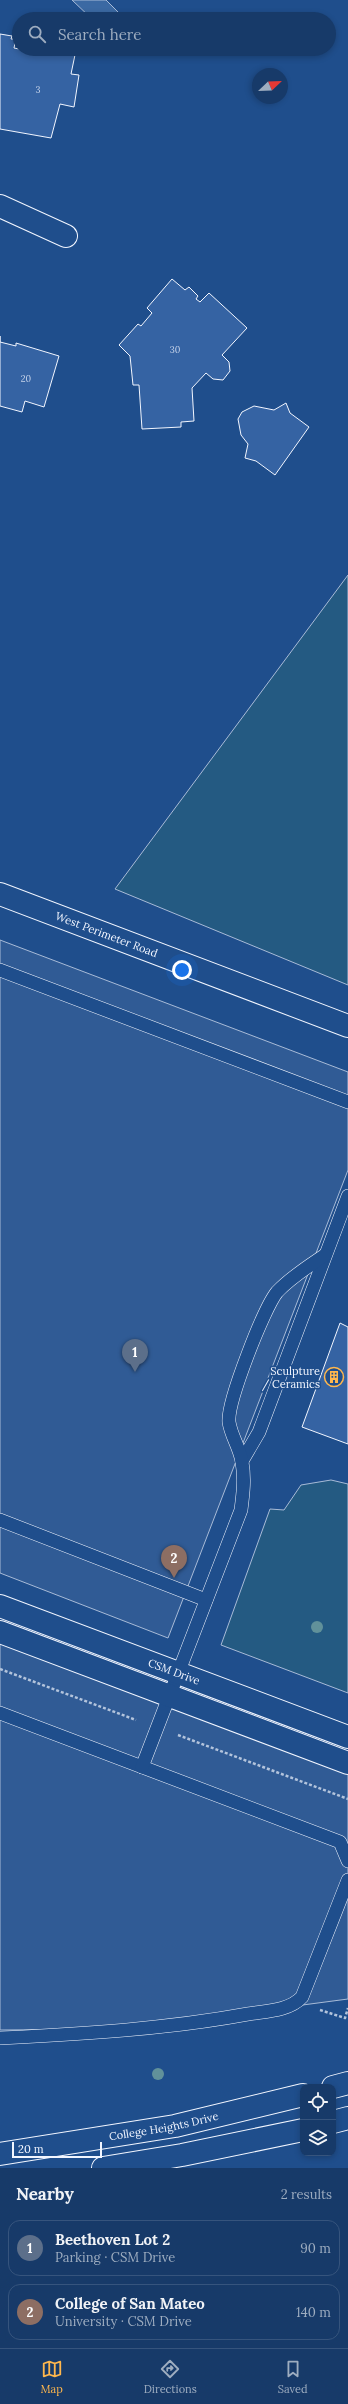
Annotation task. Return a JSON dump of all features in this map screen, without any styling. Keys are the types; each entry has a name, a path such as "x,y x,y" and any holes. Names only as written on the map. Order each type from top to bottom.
{"street":[{"path":"0,206 66,236"},
{"name":"West Perimeter Road","path":"0,894 348,1026"},
{"name":"CSM Drive","path":"0,1606 348,1737"},
{"path":"0,1632 348,1763"},
{"path":"336,2086 348,2083"},
{"name":"College Heights Drive","path":"0,2154 175,2126 300,2097"},
{"path":"336,2121 348,2118"},
{"path":"103,2168 182,2155 300,2131"}],"lane":[{"path":"0,970 348,1102"},
{"path":"242,1461 259,1432 348,1196"},
{"path":"142,1767 241,1510 244,1488 242,1461 232,1435 229,1421 230,1406 267,1310 281,1289 325,1255"},
{"path":"0,1520 206,1600"},
{"path":"0,1713 340,1842 348,1861"},
{"path":"0,2038 109,2033 215,2020 290,2006 302,1997 348,1880"}],"path":[{"path":"296,2003 345,2018 348,2008"}],"shaded area":[{"path":"72,0 106,0 118,12 85,12"},
{"path":"348,575 348,985 115,889"},
{"path":"0,940 348,1072 348,1170 168,1638 0,1573"},
{"path":"331,1480 348,1484 348,1693 221,1645 270,1509 284,1510 301,1485"},
{"path":"0,1643 348,1771 348,1999 121,2029 0,2030"}],"building":[{"path":"0,34 12,36 12,56 75,56 71,74 79,75 74,107 60,104 51,138 0,129"},
{"path":"172,279 185,290 189,287 198,296 196,299 200,302 209,293 247,328 222,355 229,362 230,371 223,380 213,379 206,373 192,388 194,421 181,422 181,427 142,429 139,385 133,385 130,356 119,345 138,324 141,326 152,313 147,308"},
{"path":"0,342 16,346 16,343 59,356 44,407 25,401 22,412 0,406"},
{"path":"286,403 290,413 309,427 275,475 256,461 245,458 248,444 241,435 238,419 242,412 254,406 274,410"},
{"name":"Sculpture / Ceramics","path":"340,1323 348,1327 348,1444 302,1427"}],"place":[{"name":"Beethoven Lot 2","path":"135,1372"},
{"name":"Sculpture / Ceramics","path":"334,1377"},
{"name":"College of San Mateo","path":"174,1578"}]}
